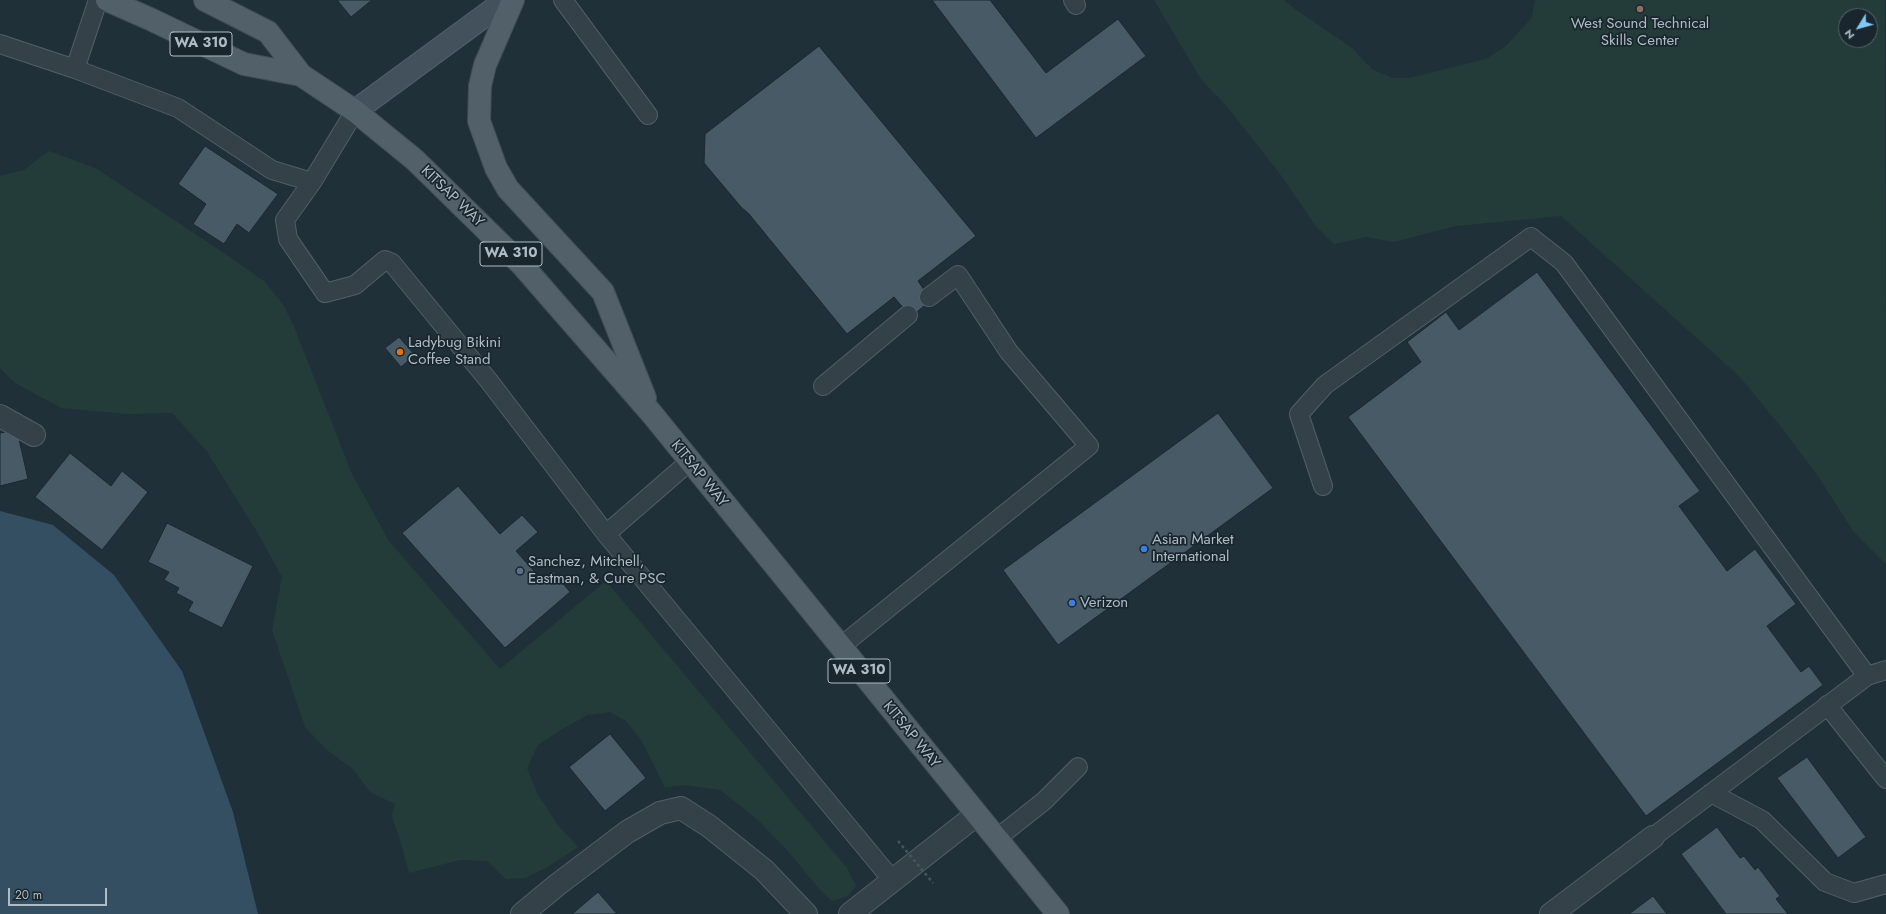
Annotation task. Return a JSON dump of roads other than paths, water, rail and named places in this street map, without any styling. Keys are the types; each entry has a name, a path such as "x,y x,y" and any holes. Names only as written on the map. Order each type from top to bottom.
{"main road":[{"name":"KITSAP WAY","path":"106,0 150,19 244,64 301,75"},
{"name":"KITSAP WAY","path":"205,0 268,32 301,75 355,111 415,160 523,266 652,414 689,462 1058,914"},
{"path":"355,111 506,0"},
{"path":"513,0 485,65 480,86 479,121 496,168 508,189 603,292 652,414"}],"street":[{"path":"0,416 34,435"},
{"path":"522,914 557,885 627,832 660,813 681,808 709,826 764,870 806,914"},
{"path":"850,914 976,814"},
{"path":"1551,914 1653,837"}],"lane":[{"path":"75,69 98,0"},
{"path":"563,0 648,115"},
{"path":"0,44 75,69 178,108 272,170 312,182"},
{"path":"355,111 312,182 284,220 288,239 325,293 355,285 385,260 392,263 489,381 606,534 893,881"},
{"path":"1323,486 1299,414 1325,385 1531,237 1564,263 1867,676"},
{"path":"840,647 1089,446 1009,352 958,275 929,297"},
{"path":"823,386 908,314"},
{"path":"606,534 689,462"},
{"path":"1653,837 1867,676 1886,670"},
{"path":"1827,705 1886,779"},
{"path":"996,839 1044,801 1078,767"},
{"path":"1711,793 1762,820 1825,882 1854,893 1886,884"}],"water":[{"path":"0,511 53,525 114,575 182,671 233,812 258,914 0,914"}],"place":[{"name":"West Sound Technical Skills Center","path":"1640,9"},
{"name":"Ladybug Bikini Coffee Stand","path":"400,352"},
{"name":"Asian Market International","path":"1144,549"},
{"name":"Sanchez, Mitchell, Eastman, & Cure PSC","path":"520,571"},
{"name":"Verizon","path":"1072,603"}]}
